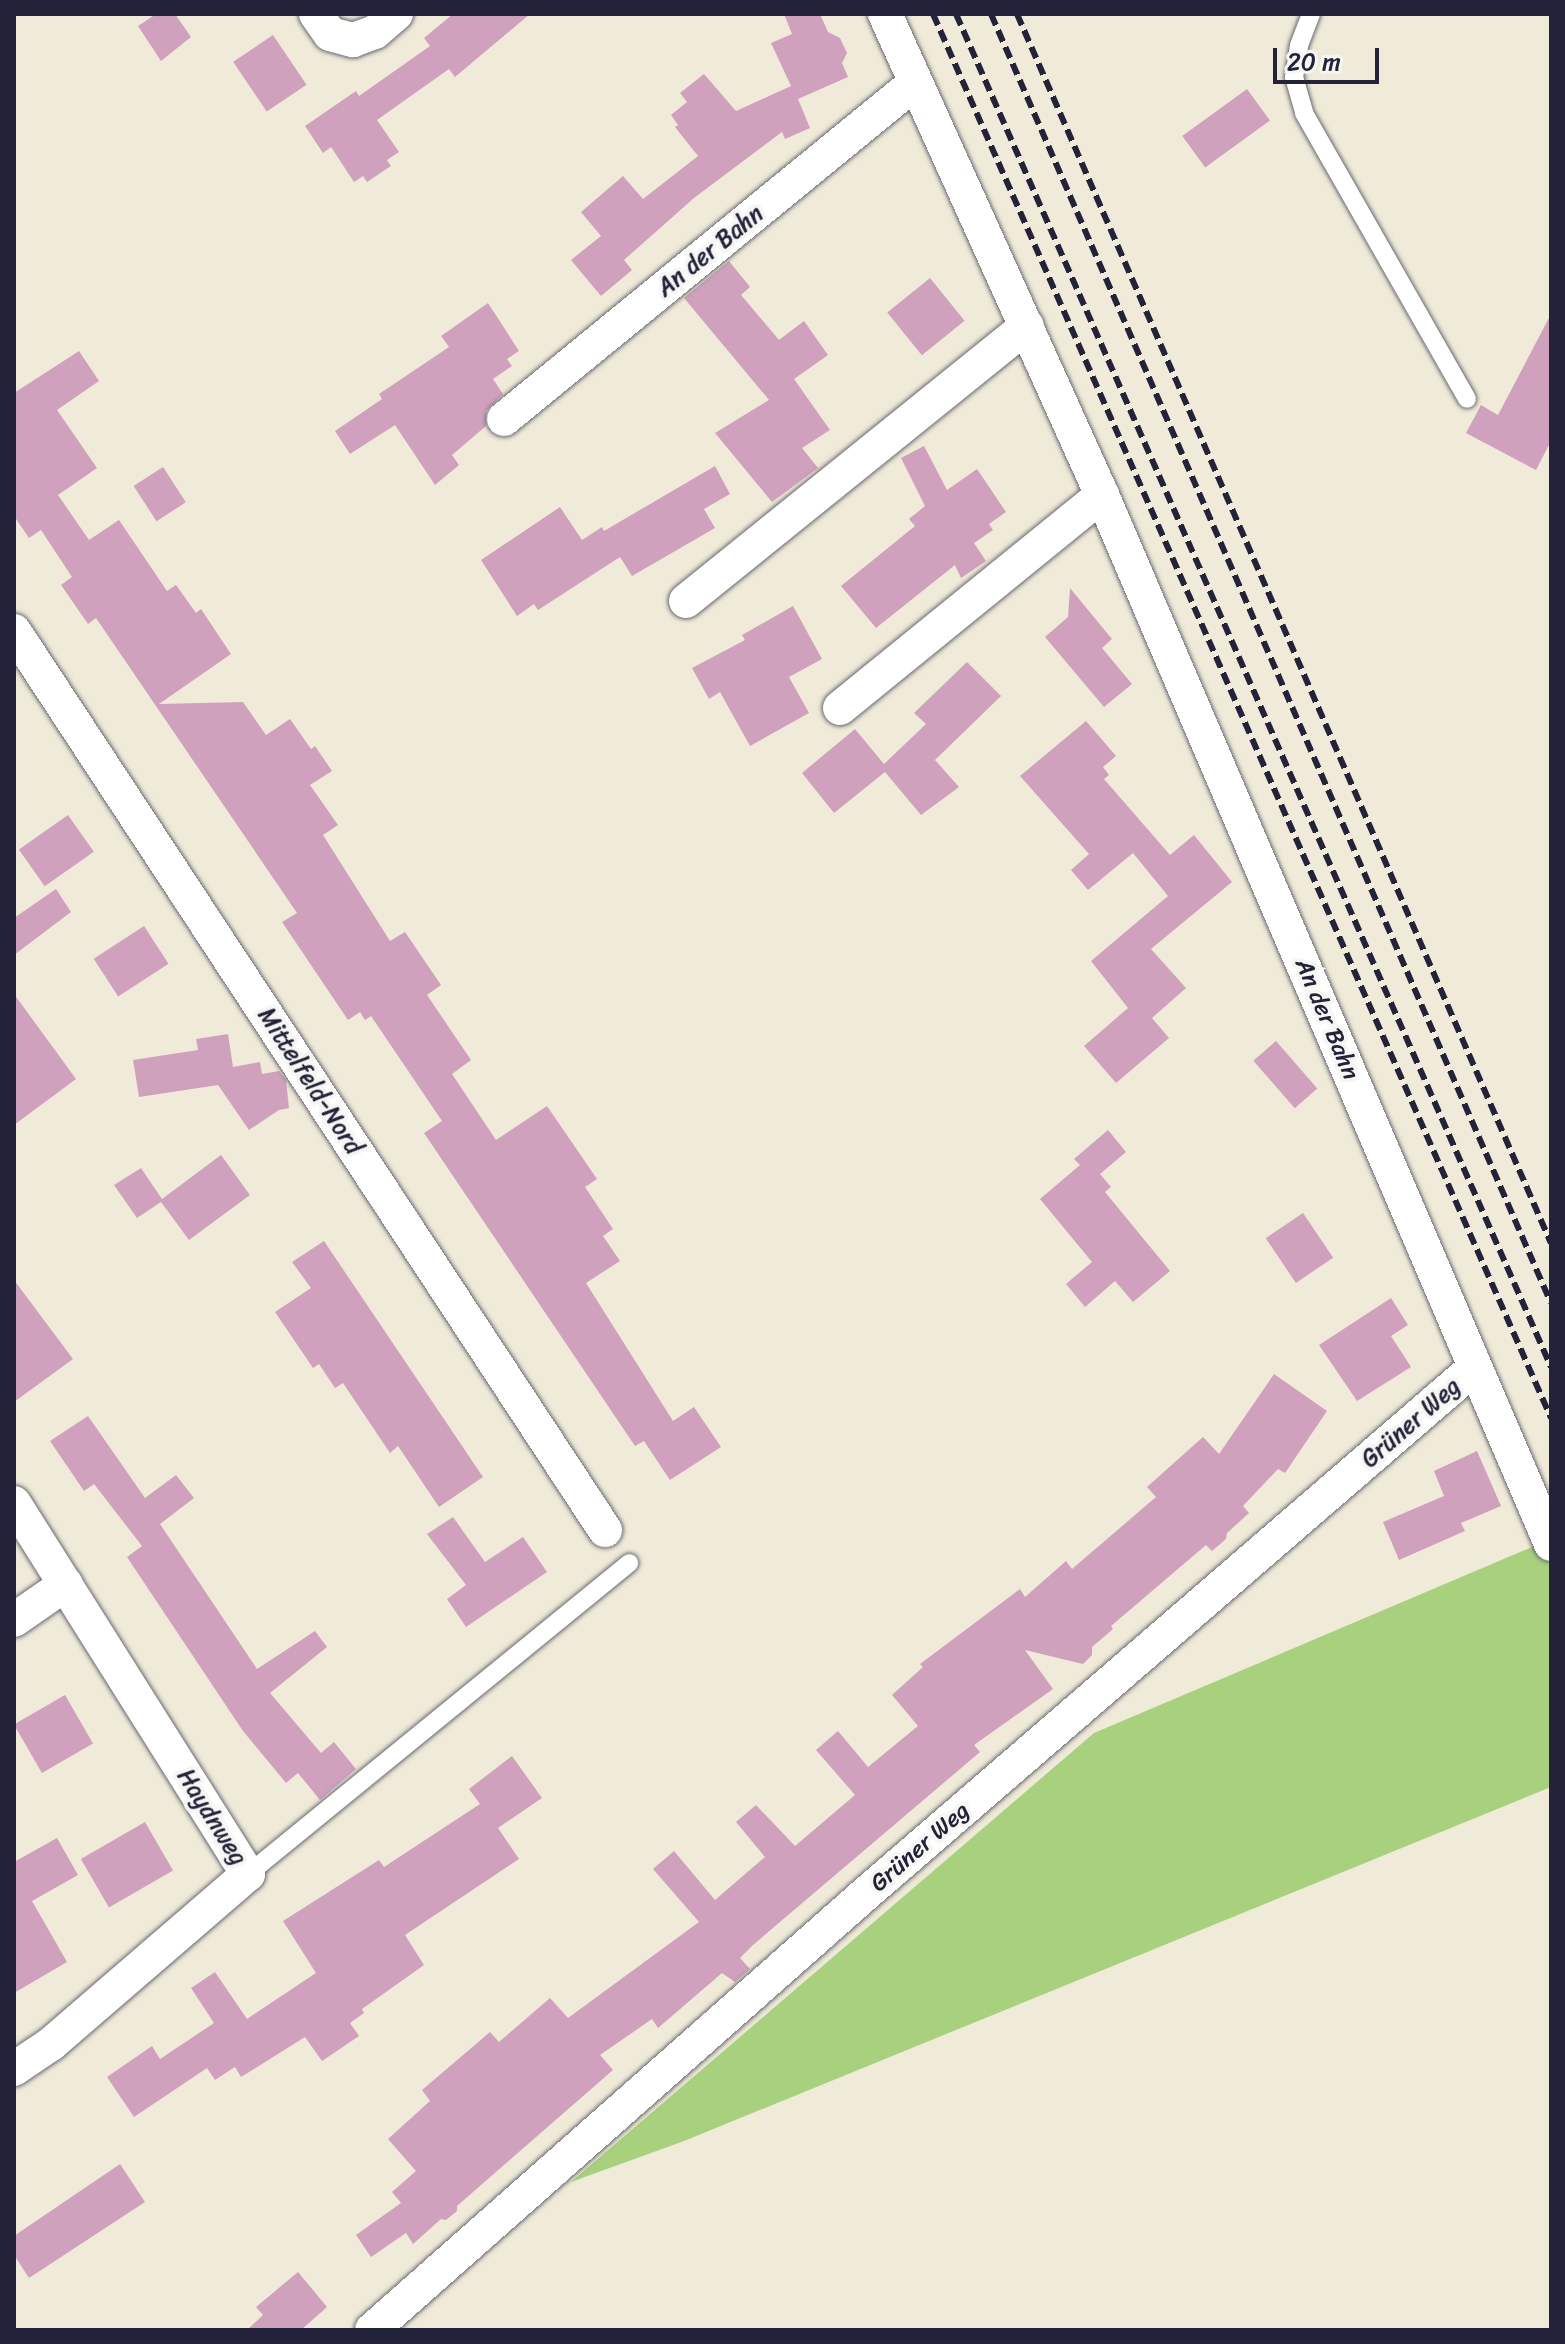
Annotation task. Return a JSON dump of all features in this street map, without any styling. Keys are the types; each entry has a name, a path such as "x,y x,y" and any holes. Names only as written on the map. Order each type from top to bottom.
{"street":[{"path":"316,14 330,34 353,40 375,32 396,14"},
{"name":"An der Bahn","path":"885,14 1102,495 1289,927 1473,1369 1551,1544"},
{"name":"An der Bahn","path":"504,419 915,83"},
{"path":"686,601 1027,326"},
{"path":"840,708 1102,495"},
{"name":"Mittelfeld-Nord","path":"14,631 605,1530"},
{"name":"Grüner Weg","path":"372,2330 863,1896 1473,1369"},
{"name":"Haydnweg","path":"14,1503 248,1874 51,2044 14,2069"},
{"path":"14,1620 66,1584"}],"lane":[{"path":"1311,14 1299,46 1294,77 1304,113 1467,399"},
{"path":"248,1874 629,1563"}],"green space":[{"path":"1551,1539 1551,1787 684,2141 571,2182 1094,1733"}],"building":[{"path":"156,14 175,14 191,37 161,61 138,26"},
{"path":"453,14 530,14 455,77 449,69 377,120 399,152 387,160 391,166 367,182 363,176 354,182 331,147 323,153 305,126 356,91 359,96 430,46 424,38"},
{"path":"784,14 820,14 828,32 840,38 847,53 842,63 848,77 798,99 810,128 785,139 782,132 694,198 624,260 632,270 601,296 571,260 601,236 581,212 623,176 643,199 698,156 675,127 678,125 671,115 687,102 680,93 704,74 736,111 791,86 771,43 792,34"},
{"path":"273,35 307,85 267,112 233,62"},
{"path":"1247,89 1270,121 1205,168 1182,136"},
{"path":"729,261 750,287 741,295 779,340 804,321 828,355 794,379 830,430 802,448 818,468 772,502 715,433 769,400 684,298"},
{"path":"930,278 965,321 922,355 887,313"},
{"path":"488,303 519,351 507,359 512,366 493,379 503,394 486,411 486,426 452,455 459,465 435,485 395,425 350,454 335,431 382,399 379,394 449,347 441,336"},
{"path":"1551,314 1551,441 1536,470 1466,433 1481,405 1498,415"},
{"path":"79,351 99,381 57,410 97,468 58,495 89,540 119,520 167,591 176,585 196,613 201,609 231,654 159,704 243,702 266,735 290,719 311,749 315,746 332,771 310,785 338,825 323,835 390,941 405,932 441,985 427,995 471,1060 452,1074 496,1140 547,1106 597,1179 585,1187 613,1229 603,1236 620,1261 586,1283 673,1421 694,1407 721,1447 670,1480 644,1441 635,1446 424,1133 442,1121 371,1016 365,1020 360,1012 348,1020 282,922 297,913 96,618 88,624 61,585 72,577 41,530 29,538 14,516 14,393"},
{"path":"924,446 947,490 977,469 1006,512 989,524 993,530 974,543 986,561 961,578 955,565 876,628 841,586 915,526 909,519 925,506 901,458"},
{"path":"715,466 730,494 704,509 715,528 632,576 620,557 538,610 534,604 517,616 481,560 560,507 582,540 602,527 604,531"},
{"path":"163,467 186,502 157,521 134,486"},
{"path":"1070,588 1112,639 1102,648 1132,684 1104,707 1045,637 1068,617"},
{"path":"793,606 822,659 789,677 809,713 750,746 720,692 709,699 692,668 745,640 742,635"},
{"path":"967,662 1001,696 935,760 959,787 921,815 885,772 834,813 802,773 855,729 884,764 926,724 914,713"},
{"path":"1086,721 1116,756 1103,767 1109,775 1104,779 1170,855 1194,835 1232,882 1151,949 1186,988 1152,1018 1169,1038 1116,1083 1084,1046 1128,1008 1091,961 1168,896 1133,853 1088,890 1071,870 1089,854 1020,776"},
{"path":"68,815 94,852 45,886 19,849"},
{"path":"56,889 71,912 14,955 14,918"},
{"path":"144,926 169,964 118,996 94,959"},
{"path":"14,994 76,1079 14,1125"},
{"path":"228,1034 233,1067 260,1062 262,1074 279,1071 286,1080 289,1108 279,1110 249,1130 218,1085 139,1097 133,1060 198,1050 196,1039"},
{"path":"1276,1041 1317,1089 1295,1108 1253,1061"},
{"path":"1108,1130 1126,1152 1100,1174 1111,1187 1105,1192 1170,1271 1133,1302 1115,1281 1085,1307 1066,1284 1092,1262 1040,1199 1080,1165 1074,1159"},
{"path":"221,1155 250,1195 189,1240 161,1202 137,1218 114,1185 141,1168 162,1199"},
{"path":"1303,1213 1333,1258 1296,1283 1266,1238"},
{"path":"324,1241 483,1477 439,1507 398,1446 390,1453 343,1383 335,1388 319,1364 313,1368 275,1312 311,1288 292,1262"},
{"path":"14,1280 73,1359 14,1402"},
{"path":"1391,1298 1408,1325 1391,1336 1411,1367 1357,1401 1319,1345"},
{"path":"1274,1374 1327,1411 1285,1473 1278,1469 1243,1506 1249,1513 1227,1533 1226,1539 1212,1551 1206,1545 1111,1626 1113,1629 1092,1647 1092,1655 1083,1664 1025,1650 1053,1689 974,1745 980,1752 753,1945 740,1958 750,1969 735,1982 722,1973 658,2028 652,2019 600,2055 613,2070 457,2206 457,2211 446,2220 441,2219 413,2244 406,2233 371,2257 356,2235 401,2203 392,2192 416,2171 388,2139 430,2101 422,2090 490,2032 499,2042 550,1998 568,2018 699,1922 653,1869 674,1851 715,1900 765,1857 736,1822 756,1805 795,1846 855,1795 816,1750 838,1731 868,1767 918,1726 892,1695 923,1667 920,1664 1020,1589 1025,1597 1066,1561 1072,1569 1156,1497 1147,1487 1203,1437 1219,1454"},
{"path":"88,1416 145,1498 176,1475 194,1498 160,1524 257,1669 315,1631 327,1647 270,1693 321,1753 334,1742 356,1769 320,1800 298,1773 286,1783 243,1731 127,1557 142,1546 94,1484 84,1491 50,1441"},
{"path":"1477,1451 1501,1506 1461,1523 1465,1531 1399,1560 1383,1522 1444,1496 1434,1471"},
{"path":"453,1517 485,1562 523,1537 547,1572 466,1627 447,1599 466,1585 427,1534"},
{"path":"65,1695 93,1743 42,1773 14,1724"},
{"path":"512,1756 542,1798 498,1828 519,1859 405,1935 424,1965 362,2009 364,2013 350,2023 359,2036 322,2061 305,2037 241,2077 235,2067 215,2080 207,2068 134,2117 107,2077 152,2046 160,2059 214,2023 191,1988 215,1972 247,2019 316,1973 283,1921 379,1860 384,1867 480,1804 469,1789"},
{"path":"145,1822 173,1870 109,1907 81,1859"},
{"path":"57,1838 78,1875 32,1901 67,1962 14,1993 14,1862"},
{"path":"120,2164 145,2202 29,2278 14,2255 14,2236"},
{"path":"298,2272 327,2307 301,2330 247,2330 263,2315 256,2307"}],"railway":[{"path":"933,14 1551,1418"},
{"path":"956,14 1551,1367"},
{"path":"991,14 1551,1303"},
{"path":"1017,14 1551,1243"}]}
